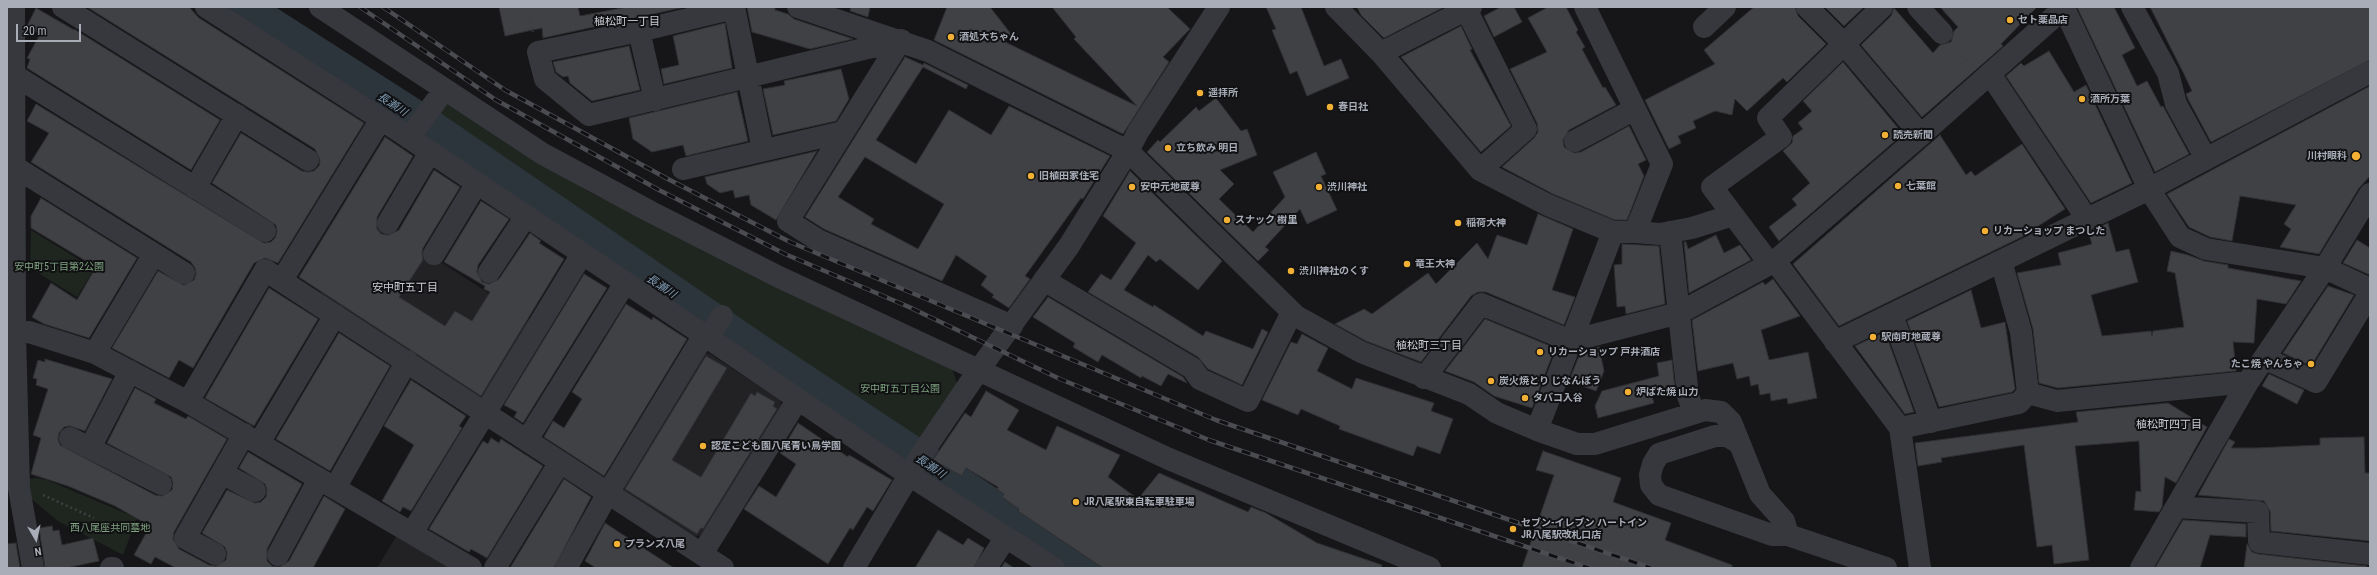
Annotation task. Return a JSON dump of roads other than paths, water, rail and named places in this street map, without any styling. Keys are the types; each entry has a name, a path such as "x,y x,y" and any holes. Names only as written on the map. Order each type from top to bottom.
{"street":[{"path":"14,7 15,167 11,331 15,496 33,568"},
{"path":"63,7 308,160"},
{"path":"206,7 381,119 416,129 430,152 625,283 713,328 798,399 914,466 1006,537 1054,568"},
{"path":"320,7 543,154 650,212 779,277 1169,460 1430,568"},
{"path":"763,150 749,78 734,7 639,31 538,52 545,79 590,115 749,78 901,40"},
{"path":"798,7 840,14 928,51 1128,151 1292,312 1361,352 1424,378 1469,394 1497,413 1576,444 1595,444 1694,412 1713,410 1721,412 1731,422 1760,494 1761,504 1757,512 1739,523"},
{"path":"854,568 914,466 978,371 1069,246 1128,151 1138,132 1219,7"},
{"path":"1336,7 1381,53 1480,170 1548,205 1613,232 1660,234 1692,228 1733,214"},
{"path":"1585,7 1662,164 1635,232"},
{"path":"1704,27 1725,7"},
{"path":"1807,7 1844,44 1921,136"},
{"path":"1882,7 1768,118 1782,137 1712,187 1835,342 1900,428 1920,568"},
{"path":"1918,7 1942,33"},
{"path":"2132,7 2168,73 2176,104 2206,159"},
{"path":"1381,53 1467,8 1526,129 1480,170"},
{"path":"1424,378 1481,304 1571,341 1617,331 1679,313 1772,263 1921,136 2064,8 2149,189 2180,237 2206,249 2325,268 2370,289"},
{"path":"639,31 655,100"},
{"path":"901,40 788,221 818,240 1012,326"},
{"path":"1835,342 2149,189 2370,72"},
{"path":"14,76 266,232"},
{"path":"1987,77 2087,219"},
{"path":"416,129 444,90"},
{"path":"1575,141 1635,109"},
{"path":"195,188 237,115"},
{"path":"282,280 381,119"},
{"path":"683,169 843,132"},
{"path":"388,223 430,152"},
{"path":"15,167 184,272"},
{"path":"434,254 477,183"},
{"path":"2141,568 2248,382 2325,268 2370,194"},
{"path":"489,272 526,216"},
{"path":"1538,430 1613,232"},
{"path":"1670,232 1688,396 1694,412"},
{"path":"95,353 154,254"},
{"path":"412,533 582,254"},
{"path":"2001,261 2022,332 2028,394"},
{"path":"188,402 265,270 723,568"},
{"path":"1044,280 1192,368 1200,378 1248,401 1292,312"},
{"path":"527,440 625,283"},
{"path":"2264,358 2316,382 2370,293"},
{"path":"215,554 185,538 222,473 251,439 336,315"},
{"path":"1892,315 1931,422"},
{"path":"566,568 608,493 713,328"},
{"path":"11,331 30,332 95,353 130,371 188,402 471,568"},
{"path":"278,555 407,361"},
{"path":"90,448 130,371"},
{"path":"2028,394 2057,401 2248,382"},
{"path":"1900,428 2018,403 2028,394"},
{"path":"702,554 798,399"},
{"path":"1739,443 1727,436 1715,436 1659,454 1653,464 1650,475 1652,485 1659,495 1772,534 1788,534 1886,568"},
{"path":"70,438 161,484"},
{"path":"495,568 560,462"},
{"path":"222,473 255,491"},
{"path":"1760,494 1784,520 1788,534"},
{"path":"2176,507 2258,512 2259,542 2370,554"},
{"path":"986,568 1006,537"}],"waterway":[{"name":"長瀬川","path":"239,7 431,130 760,355 1082,568"}],"railway":[{"path":"360,7 496,100 659,190 785,254 909,307 1060,379 1209,440 1589,568"},
{"path":"383,7 505,90 666,178 790,242 1216,420 1651,568"}],"place":[{"name":"セト薬品店","path":"2010,20"},
{"name":"酒処大ちゃん","path":"951,37"},
{"name":"遥拝所","path":"1200,93"},
{"name":"酒所万葉","path":"2082,99"},
{"name":"春日社","path":"1330,107"},
{"name":"読売新聞","path":"1885,135"},
{"name":"立ち飲み 明日","path":"1168,148"},
{"name":"川村眼科","path":"2356,156"},
{"name":"旧植田家住宅","path":"1031,176"},
{"name":"七葉館","path":"1898,186"},
{"name":"安中元地蔵尊","path":"1132,187"},
{"name":"渋川神社","path":"1319,187"},
{"name":"スナック 樹里","path":"1227,220"},
{"name":"稲荷大神","path":"1458,223"},
{"name":"リカーショップ まつした","path":"1985,231"},
{"name":"竜王大神","path":"1407,264"},
{"name":"渋川神社のくす","path":"1291,271"},
{"name":"駅南町地蔵尊","path":"1873,337"},
{"name":"リカーショップ 戸井酒店","path":"1540,352"},
{"name":"たこ焼 やんちゃ","path":"2311,364"},
{"name":"炭火焼とり じなんぼう","path":"1491,381"},
{"name":"炉ばた焼 山力","path":"1628,392"},
{"name":"タバコ入谷","path":"1525,398"},
{"name":"認定こども園八尾青い鳥学園","path":"703,446"},
{"name":"JR八尾駅東自転車駐車場","path":"1076,502"},
{"name":"セブン-イレブン ハートイン JR八尾駅改札口店","path":"1513,529"},
{"name":"プランズ八尾","path":"617,544"}],"district":[{"name":"植松町一丁目","path":"627,22"},
{"name":"安中町五丁目","path":"405,288"},
{"name":"植松町三丁目","path":"1429,346"},
{"name":"植松町四丁目","path":"2169,425"}],"park label":[{"name":"安中町5丁目第2公園","path":"59,267"},
{"name":"安中町五丁目公園","path":"900,389"},
{"name":"西八尾座共同墓地","path":"110,528"}]}
